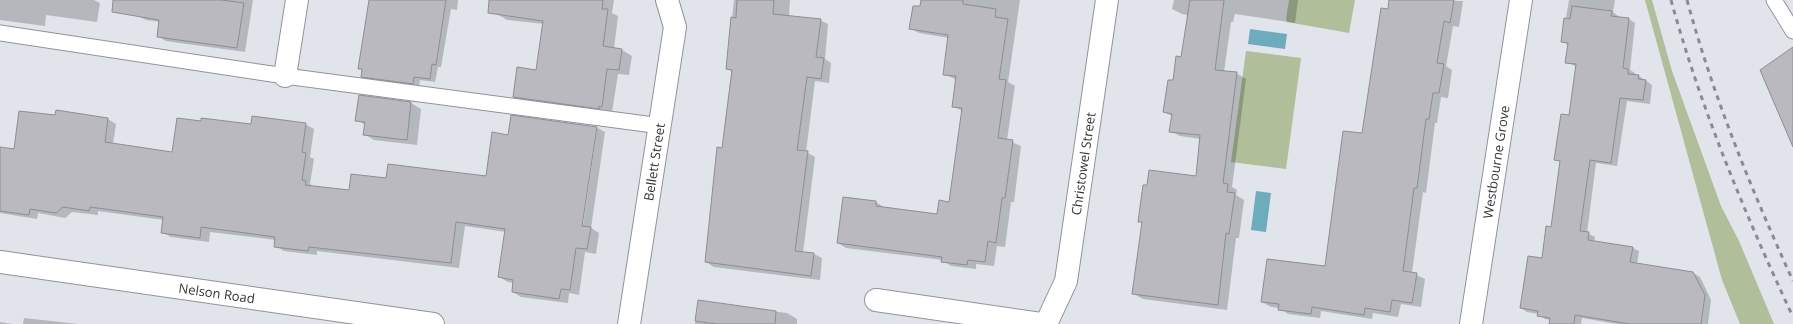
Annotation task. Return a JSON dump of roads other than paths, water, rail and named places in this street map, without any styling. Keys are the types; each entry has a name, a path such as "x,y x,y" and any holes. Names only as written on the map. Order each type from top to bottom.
{"street":[{"path":"285,76 297,0"},
{"name":"Bellett Street","path":"630,324 675,27 667,0"},
{"name":"Christowel Street","path":"1046,324 1066,281 1107,0"},
{"name":"Westbourne Grove","path":"1470,324 1522,0"},
{"name":"Nelson Road","path":"0,262 433,324"},
{"path":"876,300 1018,323 1041,324"}],"lane":[{"path":"1774,0 1793,31"},
{"path":"0,33 285,76 660,126"}],"water":[{"path":"1250,29 1287,34 1285,49 1248,44"},
{"path":"1256,191 1271,193 1266,232 1251,230"}],"railway":[{"path":"1671,0 1696,81 1725,161 1793,317"},
{"path":"1687,0 1697,36 1734,143 1793,281"}]}
